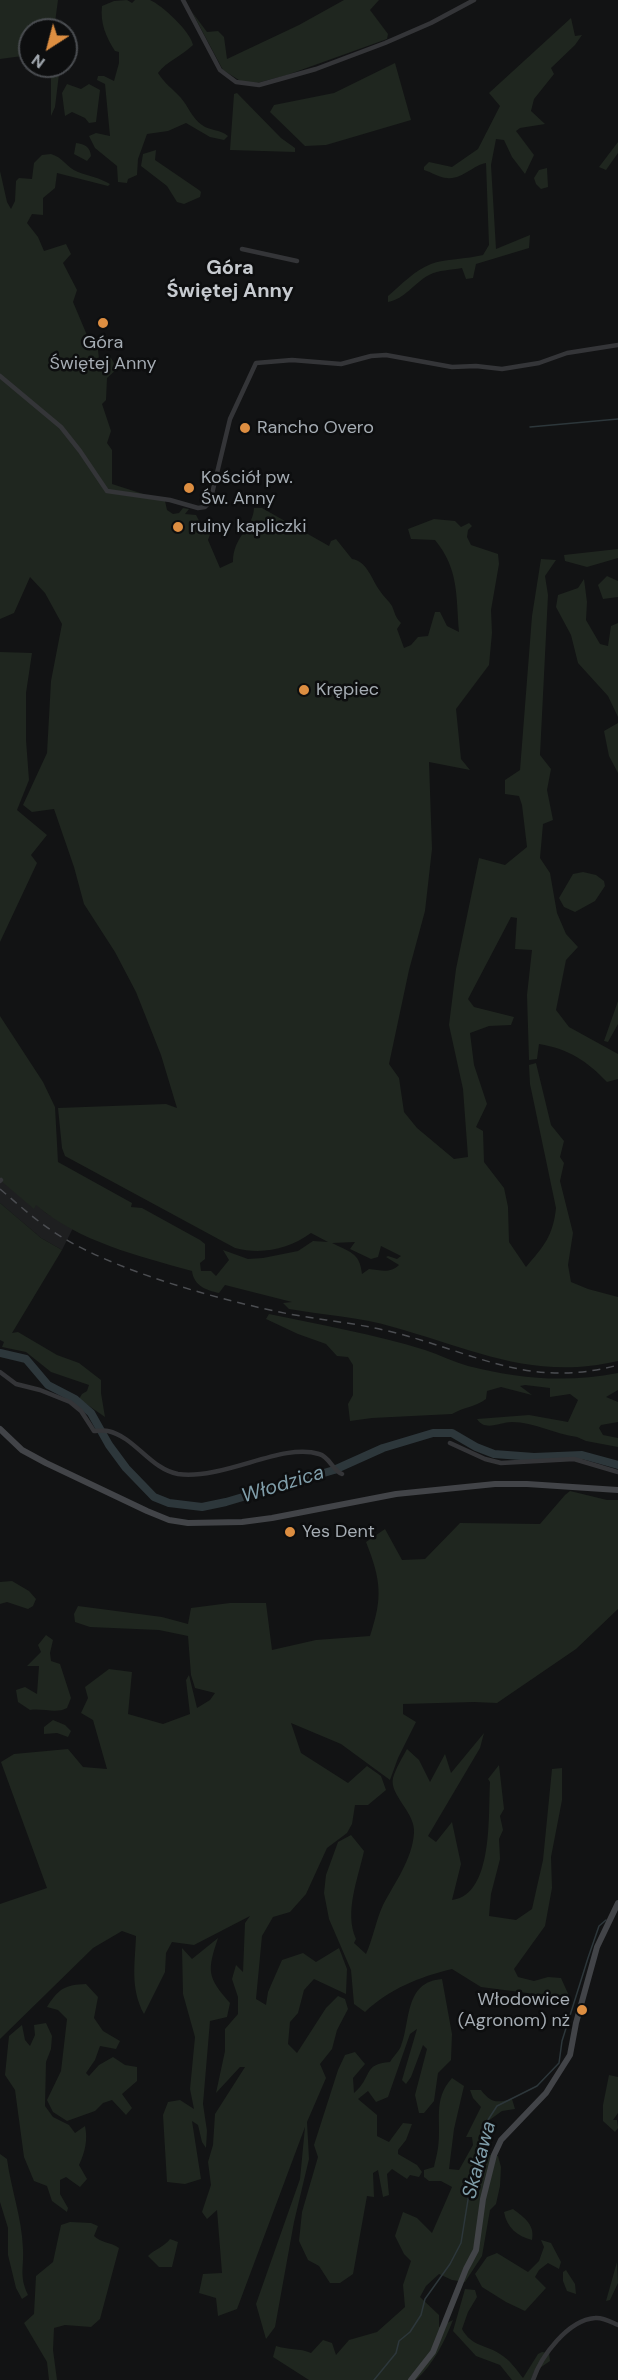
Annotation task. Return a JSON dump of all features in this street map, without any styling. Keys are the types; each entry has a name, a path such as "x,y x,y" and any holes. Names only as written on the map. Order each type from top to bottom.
{"street":[{"path":"183,0 220,70 236,82 259,85 316,69 385,43 431,23 474,0"},
{"path":"242,249 297,261"},
{"path":"0,376 61,427 107,491 171,500 192,507 204,507 210,502 230,419 256,363 292,360 341,364 371,356 386,355 452,367 476,366 502,369 539,363 567,353 618,345"},
{"path":"0,1372 16,1384 40,1390 70,1402 81,1411 94,1431 106,1430 123,1439 160,1467 176,1473 207,1475 293,1452 319,1454 332,1463 340,1474"},
{"path":"0,1430 22,1450 109,1492 170,1520 204,1524 297,1515 408,1492 495,1484 618,1490"},
{"path":"450,1443 485,1459 501,1463 574,1459 618,1472"},
{"path":"411,2380 433,2352 466,2269 476,2250 483,2199 494,2154 501,2140 546,2092 570,2055 576,2023 597,1947 618,1903"},
{"path":"533,2380 544,2356 569,2330 598,2318 618,2325"}],"shaded area":[{"path":"0,0 58,0 56,18 18,18 18,57 0,59"},
{"path":"127,0 132,3 135,0 150,0 168,13 187,33 193,45 158,73 199,122 205,127 228,136 224,140 210,137 186,123 168,131 147,134 138,159 137,175 128,179 127,183 118,182 117,166 95,148 89,136 96,133 110,136 105,84 97,80 98,76 104,76 114,81 119,63 119,52 115,51 104,30 102,6 114,1"},
{"path":"344,0 379,0 370,10 388,34 387,39 287,75 257,83 242,82 223,70 192,12 207,32 218,31 224,37 227,59 299,25"},
{"path":"571,18 575,36 582,35 551,68 554,74 534,99 531,111 545,124 520,128 516,131 534,155 525,174 512,157 504,140 496,139 491,165 496,249 530,235 529,248 476,264 473,278 466,279 462,268 433,273 399,298 388,302 388,296 408,278 431,264 483,255 489,245 486,163 452,178 438,176 424,170 424,167 429,162 452,167 478,149 500,106 489,93"},
{"path":"395,63 411,120 326,145 305,146 270,112 274,105 334,93"},
{"path":"51,78 59,78 55,107 51,116"},
{"path":"67,84 81,89 89,84 100,90 96,122 89,123 85,118 72,112 65,116 62,93"},
{"path":"237,93 281,138 295,148 295,152 230,150 234,94"},
{"path":"618,142 618,153 606,170 599,167"},
{"path":"76,143 90,150 91,156 87,161 74,154"},
{"path":"156,150 155,160 199,190 200,197 184,204 177,202 167,186 141,166 143,154"},
{"path":"51,154 74,170 110,184 108,186 57,173 55,188 43,198 43,215 32,214 27,223 38,237 44,251 66,244 71,254 63,263 77,290 73,302 89,340 99,339 103,349 98,350 99,359 110,356 117,369 107,378 106,400 102,404 111,431 107,443 112,450 112,484 165,501 167,510 173,514 179,513 183,508 189,509 185,514 196,515 204,530 209,527 212,529 208,540 220,568 233,562 236,546 250,522 254,508 262,508 329,546 331,541 336,539 352,559 362,563 392,606 401,623 397,629 404,648 411,645 418,637 428,636 435,612 440,612 447,626 459,632 455,583 443,551 435,540 411,539 408,529 434,519 455,521 461,527 469,523 472,526 468,530 467,537 471,545 498,554 499,564 491,610 492,633 489,665 456,709 461,759 470,770 429,762 432,849 425,911 409,970 389,1064 399,1078 404,1112 417,1128 454,1159 468,1157 463,1089 449,1025 456,969 479,858 505,865 527,847 522,805 519,796 505,794 505,780 520,770 532,616 541,559 556,560 545,576 548,595 540,755 551,769 547,790 553,820 543,824 540,858 550,873 557,913 566,934 578,947 566,960 556,1010 569,1027 618,1054 618,1079 607,1082 577,1057 550,1046 539,1044 537,1059 529,1060 527,995 532,950 515,949 517,918 511,917 468,999 474,1007 514,1017 511,1025 489,1026 470,1033 474,1065 487,1104 476,1127 483,1131 484,1162 504,1188 508,1207 509,1242 526,1267 547,1240 553,1226 556,1208 530,1084 529,1065 536,1063 551,1125 564,1141 560,1157 564,1163 560,1181 573,1233 568,1265 571,1282 618,1297 618,1361 587,1366 531,1365 477,1353 355,1318 289,1309 283,1303 292,1302 225,1285 219,1293 214,1292 198,1284 192,1271 110,1246 71,1229 36,1205 34,1209 0,1180 0,1016 43,1082 55,1107 58,1162 132,1203 131,1207 142,1208 200,1240 205,1244 205,1259 200,1263 201,1271 211,1271 216,1276 229,1260 223,1250 248,1259 263,1258 298,1251 313,1241 328,1242 311,1233 284,1247 265,1251 235,1248 65,1156 62,1148 58,1108 166,1104 177,1108 161,1055 136,992 115,952 84,904 54,809 32,812 23,805 47,753 51,681 62,624 45,593 30,577 14,613 0,619 0,171 7,202 11,209 15,201 16,181 19,178 32,179 34,163 42,155","holes":["355,1242 350,1249 371,1259 378,1257 381,1246 401,1256 397,1259 386,1257 399,1265 396,1268 381,1271 369,1269 362,1274 356,1257 332,1243"]},
{"path":"547,168 548,187 541,189 534,178 539,170"},
{"path":"618,549 618,558 587,567 565,561 564,555"},
{"path":"607,576 618,581 618,597 603,599 598,585"},
{"path":"584,579 587,602 586,620 600,644 608,646 611,626 618,623 618,717 608,696 578,663 571,635 556,607 558,595 578,588"},
{"path":"0,652 32,653 26,693 29,780 17,810 47,835 31,855 37,863 0,942"},
{"path":"618,723 618,773 609,756 604,731"},
{"path":"583,872 596,875 604,881 605,886 595,901 575,912 564,907 559,898 573,874"},
{"path":"618,1001 618,1024 608,1042 604,1041"},
{"path":"0,1172 46,1213 73,1228 62,1250 41,1238 0,1203"},
{"path":"0,1203 41,1238 62,1250 12,1333 18,1332 57,1355 79,1363 101,1380 105,1417 79,1399 87,1391 89,1385 51,1372 26,1352 2,1347 4,1342 0,1340"},
{"path":"269,1314 386,1339 468,1366 506,1374 562,1379 618,1373 618,1390 606,1397 618,1402 618,1422 601,1425 599,1428 603,1435 618,1438 618,1447 586,1441 528,1424 512,1422 488,1426 480,1423 477,1419 529,1415 568,1422 578,1400 570,1394 550,1397 550,1388 525,1385 520,1386 532,1395 501,1387 487,1391 486,1399 482,1402 452,1414 350,1421 348,1404 353,1395 353,1365 348,1357 337,1356 326,1344 266,1319"},
{"path":"570,1491 607,1500 618,1500 618,1609 576,1649 497,1703 403,1704 403,1714 416,1722 390,1780 341,1744 291,1723 301,1753 348,1783 367,1766 381,1776 386,1790 368,1805 355,1805 352,1824 347,1833 327,1848 306,1894 290,1912 273,1917 262,1936 256,1999 266,2005 268,1992 282,1960 303,1953 316,1962 339,1948 347,1969 346,1994 314,1979 304,1990 298,2013 290,2022 288,2044 297,2053 326,2008 338,1996 345,1999 348,2009 337,2030 332,2049 320,2064 326,2078 307,2122 309,2159 294,2222 275,2327 266,2339 256,2304 300,2179 305,2127 237,2309 218,2316 216,2298 199,2293 203,2274 222,2273 217,2210 207,2219 202,2212 211,2185 208,2162 213,2145 215,2114 245,2067 240,2067 216,2093 225,2051 225,2029 238,2014 238,1997 232,1979 236,1965 243,1972 245,1923 250,1916 194,1945 172,1942 166,1953 165,1972 144,2014 135,1985 136,1936 122,1931 93,1948 0,2039 0,1904 47,1888 1,1762 14,1754 68,1749 83,1767 107,1769 93,1720 81,1713 88,1698 85,1687 109,1669 132,1672 128,1714 163,1724 190,1714 186,1680 189,1675 197,1708 210,1700 215,1693 195,1688 191,1675 188,1636 159,1630 90,1627 75,1622 74,1614 78,1606 162,1617 188,1624 191,1608 230,1603 266,1603 272,1650 316,1640 370,1636 377,1610 378,1589 375,1567 366,1542 385,1529 402,1560 425,1559 460,1523 540,1524"},
{"path":"12,1581 29,1591 36,1599 33,1606 28,1609 7,1602 0,1604 0,1582"},
{"path":"46,1635 53,1640 51,1661 60,1664 71,1698 67,1708 63,1710 30,1710 18,1702 16,1690 25,1687 37,1694 39,1666 27,1666 41,1652 38,1645"},
{"path":"53,1720 65,1725 71,1731 68,1737 57,1733 44,1734 44,1727"},
{"path":"484,1733 480,1748 428,1836 436,1842 452,1822 461,1864 452,1900 466,1895 475,1884 482,1869 488,1832 490,1782 488,1779 499,1765 504,1809 500,1816 503,1830 499,1839 500,1859 491,1894 489,1916 516,1920 532,1909 543,1860 552,1769 562,1768 562,1800 551,1857 552,1888 545,1926 514,1969 518,1977 534,1981 548,1977 561,1978 570,1998 557,2002 535,1994 481,1987 452,1969 394,1990 365,2012 354,2004 351,1970 329,1919 324,1893 326,1875 338,1842 351,1835 364,1851 353,1895 351,1918 356,1939 354,1943 366,1954 383,1905 398,1879 413,1843 414,1826 393,1784 393,1778 401,1759 407,1749 419,1760 430,1782 445,1754 451,1773"},
{"path":"218,1938 212,1958 211,1973 217,1987 230,2003 227,2017 210,2021 203,2104 207,2131 206,2148 202,2142 198,2125 192,2121 201,2179 185,2184 167,2182 163,2115 168,2102 180,2100 194,2109 190,2089 195,2037 183,1994 182,1948 192,1959"},
{"path":"442,1979 452,2034 451,2060 438,2073 434,2101 424,2113 419,2113 415,2095 427,2049 423,2045 411,2077 406,2084 402,2080 417,2029 410,2034 388,2097 376,2102 368,2091 358,2099 377,2115 377,2136 389,2142 403,2123 412,2124 398,2154 417,2165 422,2172 419,2177 410,2175 407,2179 392,2169 387,2174 389,2195 383,2197 378,2170 373,2173 374,2197 367,2196 353,2274 340,2283 330,2283 319,2266 308,2260 299,2241 302,2212 318,2157 314,2145 338,2070 345,2055 355,2052 365,2064 353,2078 354,2093 371,2068 390,2062 401,2046 415,1995 421,1987"},
{"path":"86,1984 98,1997 94,2018 103,2031 120,2041 116,2049 100,2046 95,2060 86,2073 89,2076 99,2065 113,2057 125,2065 137,2067 137,2081 122,2094 132,2108 126,2115 112,2100 103,2103 95,2111 67,2121 53,2112 47,2100 61,2071 67,2019 58,2010 47,2007 63,1989"},
{"path":"46,2023 52,2036 51,2049 46,2062 45,2106 53,2117 69,2125 75,2133 85,2126 86,2131 85,2146 79,2165 87,2179 80,2187 66,2177 60,2180 60,2194 68,2208 67,2212 52,2201 47,2186 34,2181 24,2157 15,2090 5,2075 9,2036 22,2025 25,2040 30,2046 35,2035 34,2025"},
{"path":"609,2075 618,2077 618,2113 613,2120 617,2120 618,2128 615,2132 603,2121 603,2105"},
{"path":"452,2078 464,2086 454,2129 449,2169 459,2170 473,2145 472,2137 466,2137 481,2107 473,2098 470,2090 481,2090 494,2101 512,2099 515,2109 502,2111 484,2124 482,2154 498,2156 501,2167 500,2186 496,2204 490,2210 482,2256 465,2282 452,2280 439,2274 426,2286 420,2297 439,2315 439,2327 453,2320 446,2337 433,2360 416,2380 309,2380 273,2357 276,2346 311,2353 323,2340 332,2343 336,2355 349,2340 377,2332 405,2307 403,2285 411,2261 404,2254 395,2236 403,2212 417,2218 432,2233 452,2187 441,2181 429,2181 424,2177 424,2170 434,2167 438,2151 440,2103 446,2086"},
{"path":"0,2154 7,2159 21,2226 23,2277 28,2295 22,2299 16,2288 8,2255 8,2228 0,2202"},
{"path":"513,2209 530,2226 532,2240 517,2234 510,2227 504,2212"},
{"path":"70,2222 91,2223 98,2226 94,2236 119,2248 100,2319 91,2327 65,2325 54,2328 53,2350 57,2380 49,2380 47,2362 24,2323 34,2314 36,2276 53,2262 61,2225"},
{"path":"170,2239 178,2242 172,2267 159,2267 148,2256"},
{"path":"541,2240 551,2243 561,2262 559,2269 548,2263 539,2270 535,2277 546,2288 525,2311 482,2287 475,2274 487,2257 497,2253 528,2272 539,2261 544,2247"},
{"path":"617,2262 618,2283 610,2300 606,2301"},
{"path":"566,2270 575,2284 576,2294 567,2291 563,2281 563,2272"},
{"path":"465,2289 475,2290 477,2297 462,2329 470,2339 504,2356 523,2378 538,2354 549,2353 550,2361 534,2372 531,2380 512,2380 500,2365 476,2356 453,2331"}],"waterway":[{"path":"530,427 618,419"},
{"name":"Włodzica","path":"0,1353 26,1359 48,1385 75,1399 91,1413 109,1445 126,1468 154,1497 169,1503 202,1507 226,1502 334,1470 383,1448 433,1433 452,1433 494,1454 534,1457 582,1455 618,1465"},
{"name":"Skakawa","path":"374,2380 396,2353 399,2341 410,2332 421,2315 425,2299 450,2264 461,2243 471,2181 486,2123 497,2106 537,2086 559,2063 562,2041 588,1958 599,1926 606,1920"}],"railway":[{"path":"0,1189 31,1216 89,1252 144,1274 204,1293 289,1314 388,1331 528,1371 586,1372 618,1365"}],"place":[{"name":"Góra Świętej Anny","path":"103,323"},
{"name":"Rancho Overo","path":"245,428"},
{"name":"Kościół pw. Św. Anny","path":"189,488"},
{"name":"ruiny kapliczki","path":"178,527"},
{"name":"Krępiec","path":"304,690"},
{"name":"Yes Dent","path":"290,1532"},
{"name":"Włodowice (Agronom) nż","path":"582,2010"}],"district":[{"name":"Góra Świętej Anny","path":"230,280"}]}
